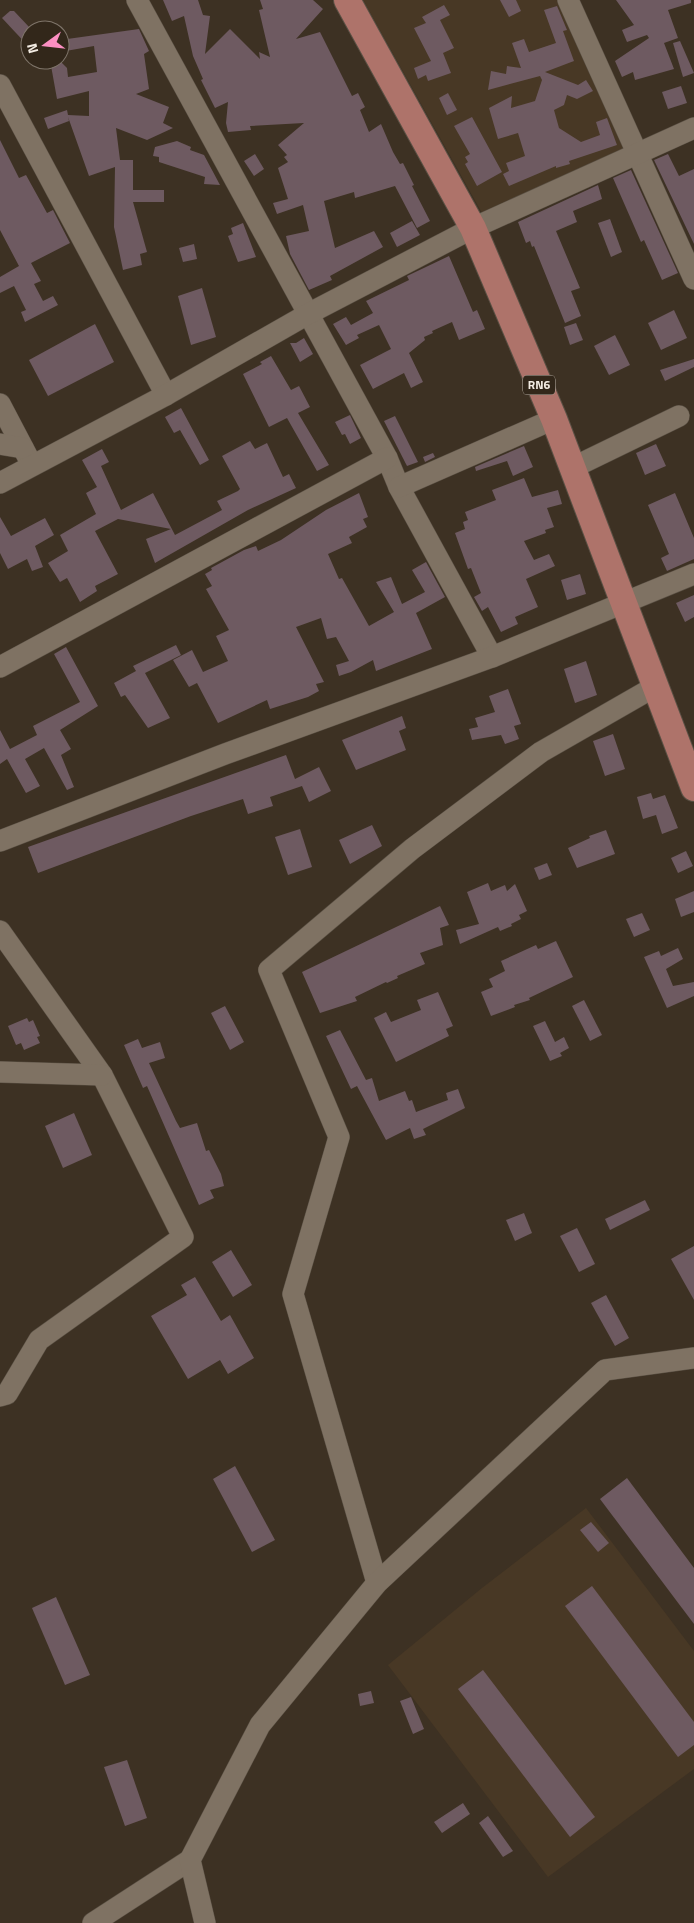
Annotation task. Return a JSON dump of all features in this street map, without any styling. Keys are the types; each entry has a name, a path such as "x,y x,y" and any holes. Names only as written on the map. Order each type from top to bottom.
{"main road":[{"name":"RN6","path":"347,0 473,228 554,419 622,604 656,686 694,788"}],"street":[{"path":"137,0 387,458 399,487 492,657"},
{"path":"568,0 694,279"},
{"path":"0,85 166,395"},
{"path":"0,483 27,457 166,395 308,314 473,228 694,128"},
{"path":"0,404 27,457"},
{"path":"572,468 679,416"},
{"path":"399,487 554,419"},
{"path":"0,444 27,457"},
{"path":"0,667 387,458"},
{"path":"0,841 225,754 492,657 694,574"},
{"path":"377,1583 293,1294 339,1137 269,970 412,849 541,752 656,686"},
{"path":"0,931 102,1075 183,1237 39,1340 7,1394 0,1396"},
{"path":"0,1072 102,1075"},
{"path":"93,1923 190,1860 260,1725 377,1583 604,1370 694,1358"},
{"path":"190,1860 205,1923"}],"shaded area":[{"path":"363,0 562,0 634,146 482,213"},
{"path":"586,1508 694,1651 694,1769 548,1877 388,1665 482,1588"}],"building":[{"path":"163,0 198,0 203,15 210,16 205,54 230,29 260,59 259,52 270,57 259,10 263,9 260,0 313,0 323,9 296,39 320,32 352,96 358,93 365,107 360,110 369,132 381,124 393,152 400,164 403,163 414,185 412,186 430,221 417,228 395,186 355,198 354,192 324,201 335,248 374,231 383,247 330,276 332,280 309,290 290,254 286,236 309,231 303,205 277,214 273,203 288,199 278,168 288,162 284,157 287,155 278,145 304,123 250,126 251,130 228,132 226,123 228,102 215,108 201,80 203,79 193,56 184,16 172,21"},
{"path":"500,0 516,0 521,11 509,17"},
{"path":"616,0 691,0 691,3 668,10 678,38 664,43 674,69 635,80 633,72 622,77 615,61 649,38 647,35 627,42 622,30 634,25"},
{"path":"444,5 450,15 440,20 454,48 443,53 451,73 428,81 426,75 418,79 414,68 431,61 414,28 426,23 422,17"},
{"path":"557,6 567,30 563,31 574,61 545,72 578,85 586,80 593,91 577,99 567,95 564,105 554,110 559,128 581,142 600,135 596,122 607,118 617,145 569,161 570,164 556,168 556,166 509,186 503,174 509,171 506,163 525,156 518,133 498,139 489,108 512,96 511,108 535,101 542,80 540,76 488,90 491,71 506,74 507,66 521,68 512,43 524,39 529,52 556,43 544,10"},
{"path":"10,11 14,11 22,20 20,20 20,37 2,18"},
{"path":"139,29 149,51 144,54 149,89 136,94 169,107 163,123 173,128 147,140 116,128 120,160 133,160 133,190 164,190 164,202 133,202 147,252 140,254 142,265 123,270 114,227 115,167 89,176 68,117 69,121 48,129 44,118 67,110 68,115 89,116 89,91 57,99 52,70 67,70 68,77 97,72 94,46 70,50 70,39"},
{"path":"680,41 694,73 683,77 673,43"},
{"path":"681,86 687,103 668,109 662,92"},
{"path":"448,93 457,110 447,115 439,98"},
{"path":"472,117 502,172 477,186 465,164 468,162 465,157 470,154 454,126"},
{"path":"0,140 19,178 26,175 47,213 53,210 70,243 31,263 41,281 34,284 43,301 53,296 58,305 25,322 21,312 26,310 14,286 0,293 0,277 19,266 0,230"},
{"path":"177,141 191,147 190,150 204,155 220,185 204,184 205,177 159,162 159,157 153,156 155,147"},
{"path":"255,154 264,169 254,176 244,161"},
{"path":"668,154 679,176 694,169 694,244 654,160"},
{"path":"631,170 678,273 662,280 644,240 641,242 613,178"},
{"path":"598,185 602,199 573,211 577,222 556,231 580,288 571,291 581,316 565,323 534,246 532,247 530,241 526,243 518,222"},
{"path":"610,219 622,252 611,257 598,223"},
{"path":"412,221 420,235 397,247 390,233"},
{"path":"243,223 256,257 238,262 228,236 233,234 231,228"},
{"path":"194,244 197,259 183,262 179,248"},
{"path":"449,256 473,312 477,310 485,329 459,340 452,322 432,331 433,333 424,337 425,340 409,353 423,382 411,388 404,373 373,389 360,365 391,349 379,325 357,335 359,338 346,345 333,324 346,317 351,325 373,313 366,301 409,280 407,276"},
{"path":"202,288 216,337 191,345 178,296"},
{"path":"674,310 687,338 661,350 648,323"},
{"path":"576,323 583,340 570,345 564,327"},
{"path":"95,324 114,362 48,396 29,360"},
{"path":"615,335 630,365 609,375 594,346"},
{"path":"304,338 313,354 300,362 290,343 296,343"},
{"path":"271,356 291,390 299,386 310,407 298,413 329,465 317,471 287,418 269,427 243,374 262,364 260,362"},
{"path":"694,359 694,367 665,381 660,370"},
{"path":"181,408 209,460 200,465 180,430 174,433 165,417"},
{"path":"350,415 361,438 350,444 345,434 342,435 335,422"},
{"path":"395,416 418,462 407,466 384,421"},
{"path":"250,441 255,449 267,443 283,477 289,474 296,488 248,510 155,563 146,539 171,529 118,519 95,531 118,574 95,586 97,591 80,602 67,578 60,582 48,563 68,551 60,535 96,514 86,493 97,487 82,460 102,449 109,462 101,466 121,510 153,493 175,535 222,510 217,501 240,489 222,456"},
{"path":"656,444 666,466 645,475 636,453"},
{"path":"524,446 533,467 513,476 507,461 476,471 475,467"},
{"path":"433,453 435,457 425,462 423,457"},
{"path":"524,478 532,497 558,490 562,504 547,508 554,527 545,530 546,533 524,541 534,560 549,554 555,566 526,579 538,607 515,617 518,624 501,632 488,607 482,611 474,597 481,593 471,568 468,569 455,533 465,529 463,522 468,520 465,512 496,500 492,490"},
{"path":"359,493 368,517 363,519 367,527 349,537 352,543 328,554 339,579 342,578 369,626 394,612 376,582 391,577 402,604 425,592 412,570 426,562 445,597 416,613 432,649 376,671 373,660 339,676 336,665 349,661 336,637 327,639 321,618 296,627 324,682 316,684 319,691 308,697 270,709 267,700 218,723 197,683 189,687 173,660 192,650 203,672 228,661 216,636 229,630 206,589 212,586 205,574 212,570 211,568 244,550 256,546 258,551 281,540 326,510"},
{"path":"675,493 694,538 694,559 667,571 661,558 669,554 648,505"},
{"path":"0,517 11,536 45,518 54,535 35,546 43,567 32,571 27,559 8,569 0,553"},
{"path":"580,574 586,594 567,600 561,580"},
{"path":"694,595 694,617 685,622 676,603"},
{"path":"176,645 181,655 145,673 170,718 148,728 125,695 121,697 114,683 136,671 133,666"},
{"path":"66,647 98,706 60,730 71,749 61,755 74,787 67,790 44,748 25,759 40,786 26,793 7,759 0,764 0,730 10,749 37,735 33,726 80,702 54,654"},
{"path":"586,661 597,695 575,703 564,669"},
{"path":"508,689 521,724 514,726 519,739 505,744 501,735 472,740 469,729 478,727 475,718 495,712 489,696"},
{"path":"402,716 406,728 399,731 406,750 356,770 342,740"},
{"path":"613,734 625,769 605,776 593,741"},
{"path":"286,755 295,779 319,767 331,791 309,802 302,786 270,797 273,806 248,814 243,799 191,816 38,873 28,847"},
{"path":"651,793 653,799 665,795 678,828 662,834 656,815 643,819 637,797"},
{"path":"372,825 382,846 350,864 339,840"},
{"path":"300,829 312,867 288,875 275,837"},
{"path":"606,830 615,854 577,868 568,848 590,838 589,836"},
{"path":"686,851 693,866 678,873 671,858"},
{"path":"547,863 552,875 539,880 534,868"},
{"path":"488,883 491,891 505,885 507,891 515,884 527,911 519,915 521,919 511,924 512,926 500,931 498,927 460,944 456,930 479,924 467,892"},
{"path":"694,891 694,912 681,917 675,899"},
{"path":"440,906 449,925 440,928 443,945 420,953 425,964 355,997 357,1001 320,1013 302,972"},
{"path":"642,913 650,930 634,937 626,919"},
{"path":"556,941 573,977 529,998 530,1000 491,1016 481,992 493,987 489,979 505,971 501,961 536,945 538,949"},
{"path":"678,948 683,959 666,969 673,986 694,982 694,996 667,1008 644,957 659,951 661,956"},
{"path":"438,992 453,1026 446,1029 449,1036 396,1062 374,1018 386,1012 391,1022 421,1010 417,1000"},
{"path":"584,1000 602,1035 590,1041 572,1006"},
{"path":"225,1006 244,1042 230,1050 211,1013"},
{"path":"27,1018 29,1022 33,1020 40,1036 37,1037 40,1043 24,1050 21,1043 16,1045 8,1026"},
{"path":"545,1021 555,1042 564,1037 569,1048 560,1053 562,1056 550,1061 533,1026"},
{"path":"340,1030 366,1080 372,1078 379,1101 405,1091 409,1101 412,1100 416,1112 448,1100 446,1093 458,1089 465,1108 423,1129 426,1135 414,1139 410,1128 386,1140 357,1086 351,1089 326,1036"},
{"path":"138,1039 142,1048 160,1042 165,1058 149,1063 180,1128 197,1123 206,1151 209,1150 221,1174 224,1186 210,1190 214,1198 199,1205 147,1086 143,1088 124,1045"},
{"path":"74,1113 92,1155 63,1168 45,1126"},
{"path":"645,1200 650,1210 610,1230 605,1219"},
{"path":"524,1213 532,1233 515,1241 506,1220"},
{"path":"577,1228 595,1264 579,1272 560,1236"},
{"path":"694,1246 694,1300 671,1259"},
{"path":"231,1250 252,1285 233,1297 212,1262"},
{"path":"195,1277 221,1321 230,1315 254,1358 228,1374 220,1360 188,1379 151,1316 187,1295 181,1285"},
{"path":"606,1295 629,1338 615,1346 591,1303"},
{"path":"235,1466 275,1540 252,1552 213,1479"},
{"path":"627,1478 694,1568 694,1624 600,1499"},
{"path":"591,1522 609,1543 598,1552 580,1530"},
{"path":"592,1586 694,1722 694,1745 678,1757 565,1606"},
{"path":"56,1597 90,1675 65,1685 32,1608"},
{"path":"483,1670 595,1817 570,1837 458,1689"},
{"path":"371,1691 374,1703 360,1706 358,1694"},
{"path":"411,1697 424,1729 413,1734 400,1701"},
{"path":"127,1760 147,1818 125,1826 104,1767"},
{"path":"463,1803 470,1814 442,1833 434,1822"},
{"path":"488,1816 513,1851 503,1857 479,1823"}]}
